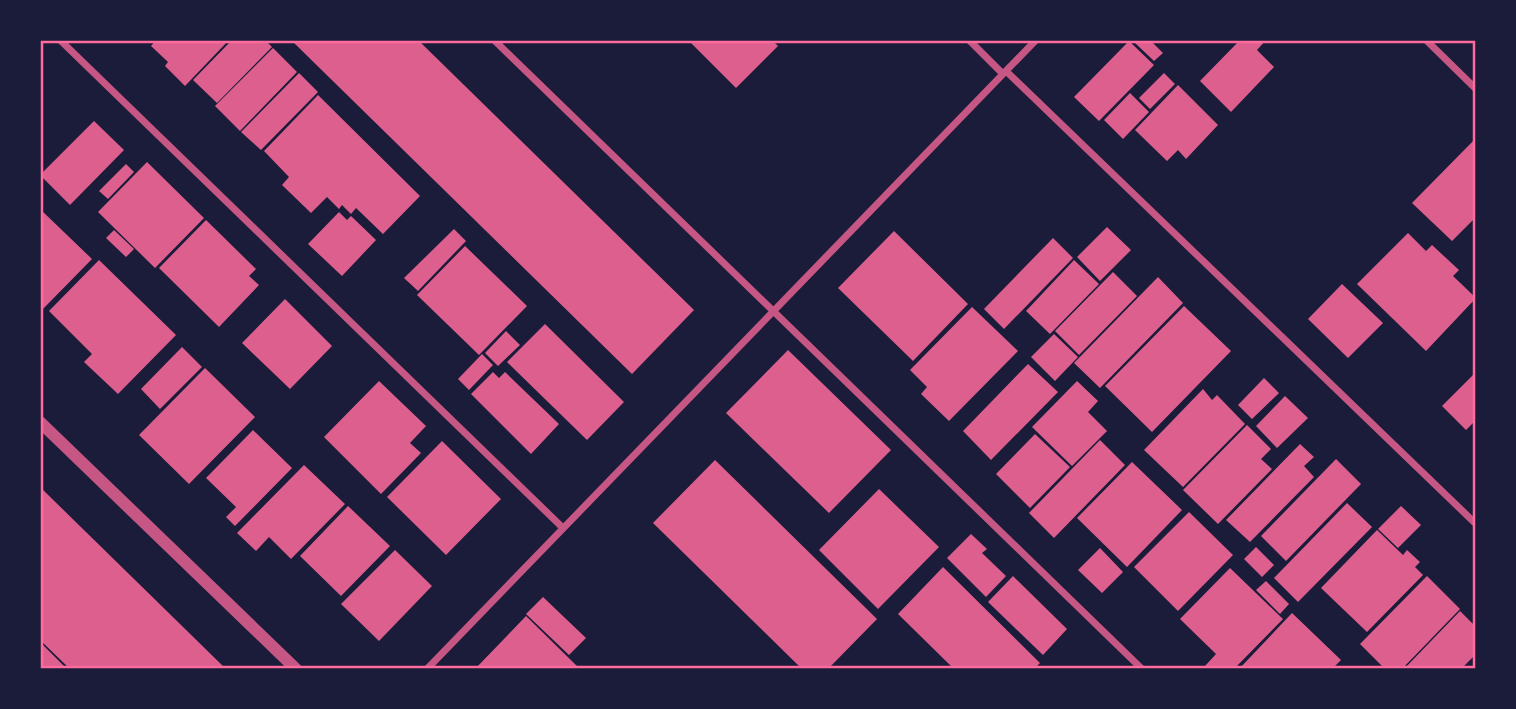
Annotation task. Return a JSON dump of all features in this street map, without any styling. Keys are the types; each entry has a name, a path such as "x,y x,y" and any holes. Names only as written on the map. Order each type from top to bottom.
{"street":[{"path":"60,40 563,527"},
{"path":"494,40 1142,669"},
{"path":"969,40 1476,524"},
{"path":"427,669 1036,40"},
{"path":"1426,40 1476,89"},
{"path":"40,422 296,669"}],"building":[{"path":"156,40 229,40 185,86 165,66 168,62 151,46"},
{"path":"232,40 265,40 272,47 217,103 193,80"},
{"path":"291,40 418,40 694,310 632,374"},
{"path":"688,40 772,40 778,46 736,88"},
{"path":"1150,40 1163,53 1154,61 1134,42"},
{"path":"1240,40 1266,40 1257,50 1274,67 1231,112 1200,81"},
{"path":"1129,41 1154,65 1099,121 1074,97"},
{"path":"273,48 297,72 240,131 215,106"},
{"path":"299,73 318,92 261,150 241,132"},
{"path":"1164,73 1175,84 1150,109 1139,98"},
{"path":"1178,85 1218,125 1186,159 1178,150 1167,161 1135,130"},
{"path":"1130,93 1149,112 1123,139 1104,120"},
{"path":"318,95 420,196 383,234 356,208 351,214 342,205 339,209 327,197 311,213 282,185 289,177 264,151"},
{"path":"94,121 124,150 70,205 40,175"},
{"path":"1476,138 1476,217 1452,241 1412,203"},
{"path":"147,162 204,218 155,268 98,212"},
{"path":"126,164 134,172 108,199 99,191"},
{"path":"40,209 92,259 40,312"},
{"path":"339,212 347,220 351,216 376,240 342,276 308,244"},
{"path":"206,220 256,269 249,276 259,285 219,327 159,268"},
{"path":"1107,227 1131,250 1100,281 1077,257"},
{"path":"454,229 466,241 418,291 404,278"},
{"path":"114,230 134,249 126,257 106,238"},
{"path":"894,231 968,304 913,361 838,288"},
{"path":"1408,233 1426,251 1432,245 1459,270 1453,276 1476,298 1426,351 1357,284"},
{"path":"1053,238 1073,258 1004,329 984,309"},
{"path":"465,246 527,306 479,355 417,295"},
{"path":"99,260 176,335 118,394 84,362 92,354 49,311"},
{"path":"1074,260 1099,284 1050,334 1026,311"},
{"path":"1113,272 1137,296 1079,355 1055,331"},
{"path":"1158,277 1183,303 1100,388 1074,363"},
{"path":"1342,284 1383,323 1348,358 1308,319"},
{"path":"285,299 332,346 290,389 242,343"},
{"path":"1184,306 1231,351 1152,432 1105,386"},
{"path":"972,307 1018,351 949,421 921,394 927,387 910,370"},
{"path":"545,324 624,402 587,440 507,362"},
{"path":"506,331 520,345 498,366 485,353"},
{"path":"1054,334 1078,357 1055,381 1031,357"},
{"path":"182,347 202,367 160,409 141,389"},
{"path":"788,350 891,450 829,513 726,413"},
{"path":"482,354 493,365 469,390 458,379"},
{"path":"1028,364 1058,392 991,460 963,431"},
{"path":"205,368 255,417 189,484 139,435"},
{"path":"493,372 499,378 505,372 559,424 531,454 471,394"},
{"path":"1476,372 1476,420 1466,430 1442,406"},
{"path":"1264,378 1279,393 1252,419 1238,405"},
{"path":"379,381 426,426 410,443 421,453 381,494 324,437"},
{"path":"1077,381 1098,401 1088,412 1107,431 1072,466 1032,427"},
{"path":"1203,389 1212,400 1217,395 1245,424 1183,487 1144,450"},
{"path":"1285,396 1308,418 1277,448 1256,426"},
{"path":"1247,425 1271,449 1261,459 1272,469 1218,524 1183,490"},
{"path":"253,430 292,468 235,526 226,517 236,507 206,478"},
{"path":"1035,434 1070,467 1030,508 996,474"},
{"path":"1100,440 1125,465 1054,538 1029,513"},
{"path":"442,441 501,499 446,555 387,497"},
{"path":"1300,444 1314,457 1304,466 1314,477 1250,542 1226,520"},
{"path":"1336,459 1361,484 1286,561 1261,536"},
{"path":"715,460 877,619 828,669 802,669 653,523"},
{"path":"1132,462 1182,510 1127,567 1077,518"},
{"path":"304,465 345,504 291,559 269,537 256,551 237,533"},
{"path":"40,487 226,669 70,669 40,640"},
{"path":"879,489 939,547 878,609 819,550"},
{"path":"1347,503 1372,527 1298,602 1274,578"},
{"path":"348,506 390,546 341,596 300,556"},
{"path":"1401,506 1421,525 1398,548 1378,529"},
{"path":"1189,512 1233,555 1178,611 1134,567"},
{"path":"1377,530 1403,555 1407,550 1420,562 1415,567 1423,575 1367,632 1321,588"},
{"path":"971,534 987,549 982,553 1006,576 986,597 947,558"},
{"path":"1256,547 1274,565 1262,577 1244,559"},
{"path":"1100,548 1123,572 1102,593 1078,570"},
{"path":"395,550 432,586 379,641 341,604"},
{"path":"943,567 1040,663 1034,669 954,669 898,614"},
{"path":"1230,568 1283,619 1234,669 1208,669 1205,666 1216,654 1180,619"},
{"path":"1013,576 1067,629 1043,655 988,602"},
{"path":"1427,576 1460,609 1402,669 1385,669 1360,644"},
{"path":"1266,581 1289,604 1280,614 1256,590"},
{"path":"543,597 586,638 569,655 526,614"},
{"path":"1460,611 1476,627 1476,654 1461,669 1404,669"},
{"path":"1292,613 1341,660 1332,669 1239,669"},
{"path":"526,616 580,669 475,669"},
{"path":"40,642 67,669 40,669"}]}
